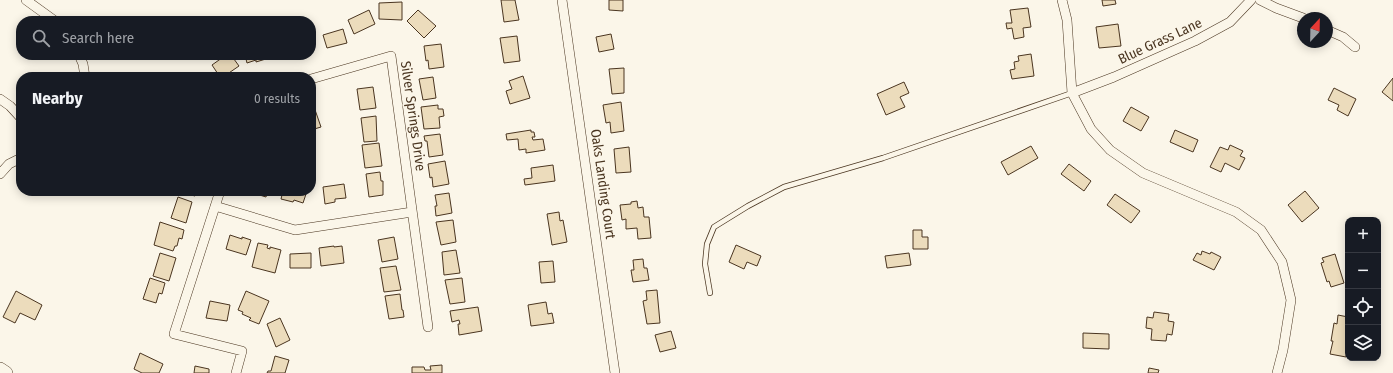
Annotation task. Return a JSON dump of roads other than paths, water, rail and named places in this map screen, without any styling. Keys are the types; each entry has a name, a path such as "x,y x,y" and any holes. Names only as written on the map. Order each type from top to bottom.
{"street":[{"path":"26,0 48,16"},
{"name":"Oaks Landing Court","path":"562,0 616,373"},
{"path":"1062,0 1067,20 1072,93 1091,129 1110,150 1144,173 1232,210 1261,230 1282,262 1291,300 1283,350 1277,373"},
{"name":"Blue Grass Lane","path":"1072,93 1114,77 1195,42 1230,22 1251,0"},
{"path":"1260,0 1276,8 1297,15"},
{"path":"1333,33 1355,47"},
{"name":"Silver Springs Drive","path":"316,78 391,56 428,327"},
{"path":"81,60 84,72"},
{"path":"0,99 16,113"},
{"path":"0,174 9,164 16,160"},
{"path":"218,196 174,334 242,351 236,373"},
{"path":"215,206 295,230 412,212"},
{"path":"0,369 6,373"}],"lane":[{"path":"710,293 705,264 707,244 714,227 748,206 784,187 883,158 1072,93"}]}
